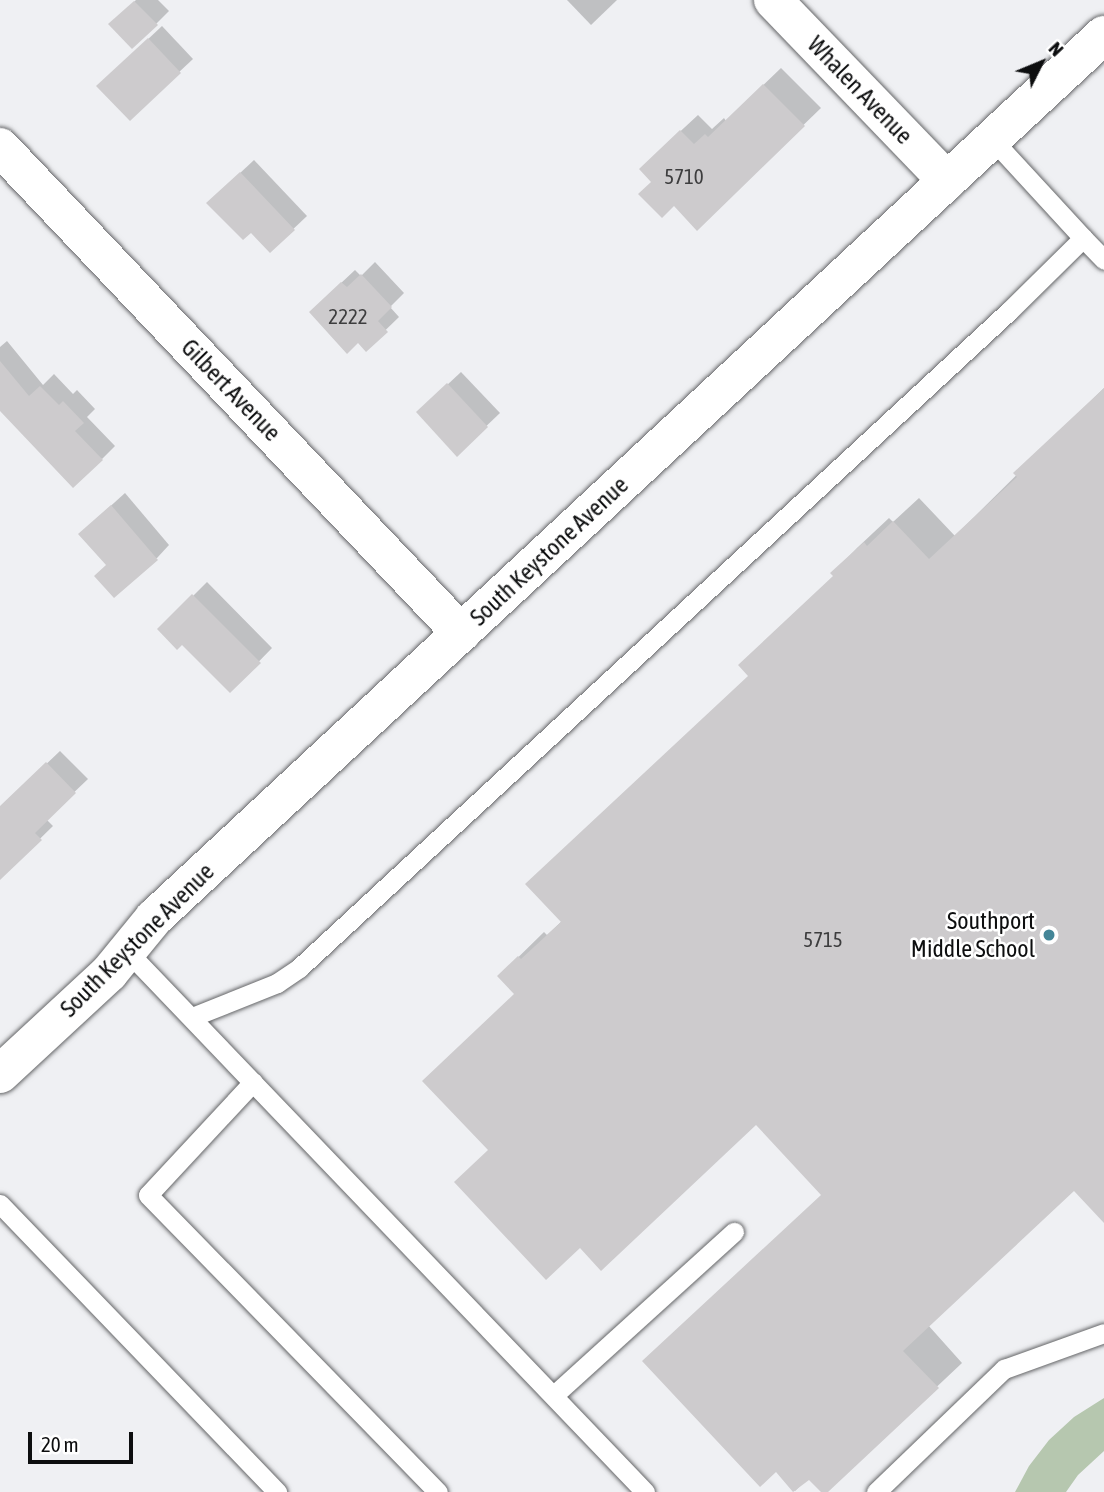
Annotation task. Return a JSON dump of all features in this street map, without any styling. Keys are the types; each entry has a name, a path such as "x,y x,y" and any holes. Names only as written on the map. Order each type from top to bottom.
{"main road":[{"name":"Whalen Avenue","path":"773,0 947,181"},
{"name":"South Keystone Avenue","path":"0,1074 108,973 154,918 1104,35"},
{"name":"Gilbert Avenue","path":"0,147 461,633"}],"lane":[{"path":"992,139 1104,260"},
{"path":"192,1017 278,983 299,968 1009,311 1083,238"},
{"path":"127,951 645,1492"},
{"path":"253,1082 148,1195 438,1492"},
{"path":"0,1204 278,1492"},
{"path":"554,1395 734,1232"},
{"path":"876,1492 1004,1369 1104,1333"}],"green space":[{"path":"1104,1398 1104,1451 1078,1475 1066,1492 1015,1492 1029,1466 1049,1440 1074,1417"}],"building":[{"path":"134,1 158,25 132,49 108,24"},
{"path":"148,38 181,73 130,121 96,86"},
{"path":"763,84 805,126 697,231 674,206 662,218 638,194 651,182 639,169 680,130 694,144 705,134 708,137"},
{"path":"240,172 295,230 270,253 251,233 243,240 206,203"},
{"path":"361,274 392,307 378,321 388,332 366,352 358,343 347,354 309,312 341,282 347,287"},
{"path":"0,361 29,396 40,386 59,405 63,401 84,423 75,431 103,460 73,488 0,411"},
{"path":"447,383 488,427 457,457 416,412"},
{"path":"1104,388 1104,1223 1074,1191 903,1351 939,1388 828,1492 821,1492 809,1480 793,1492 776,1472 760,1487 642,1361 821,1195 756,1125 601,1271 580,1248 546,1280 454,1182 488,1150 422,1081 514,994 497,976 518,956 521,959 561,922 525,884 748,676 738,665 833,576 830,573 864,542 867,546 893,521 929,559 1017,477 1013,473"},
{"path":"111,505 158,560 114,598 94,576 106,565 78,534"},
{"path":"192,594 261,663 230,693 182,645 177,650 157,629"},
{"path":"46,762 76,793 35,833 42,840 0,880 0,806"}],"place":[{"name":"Southport Middle School","path":"1049,935"}]}
